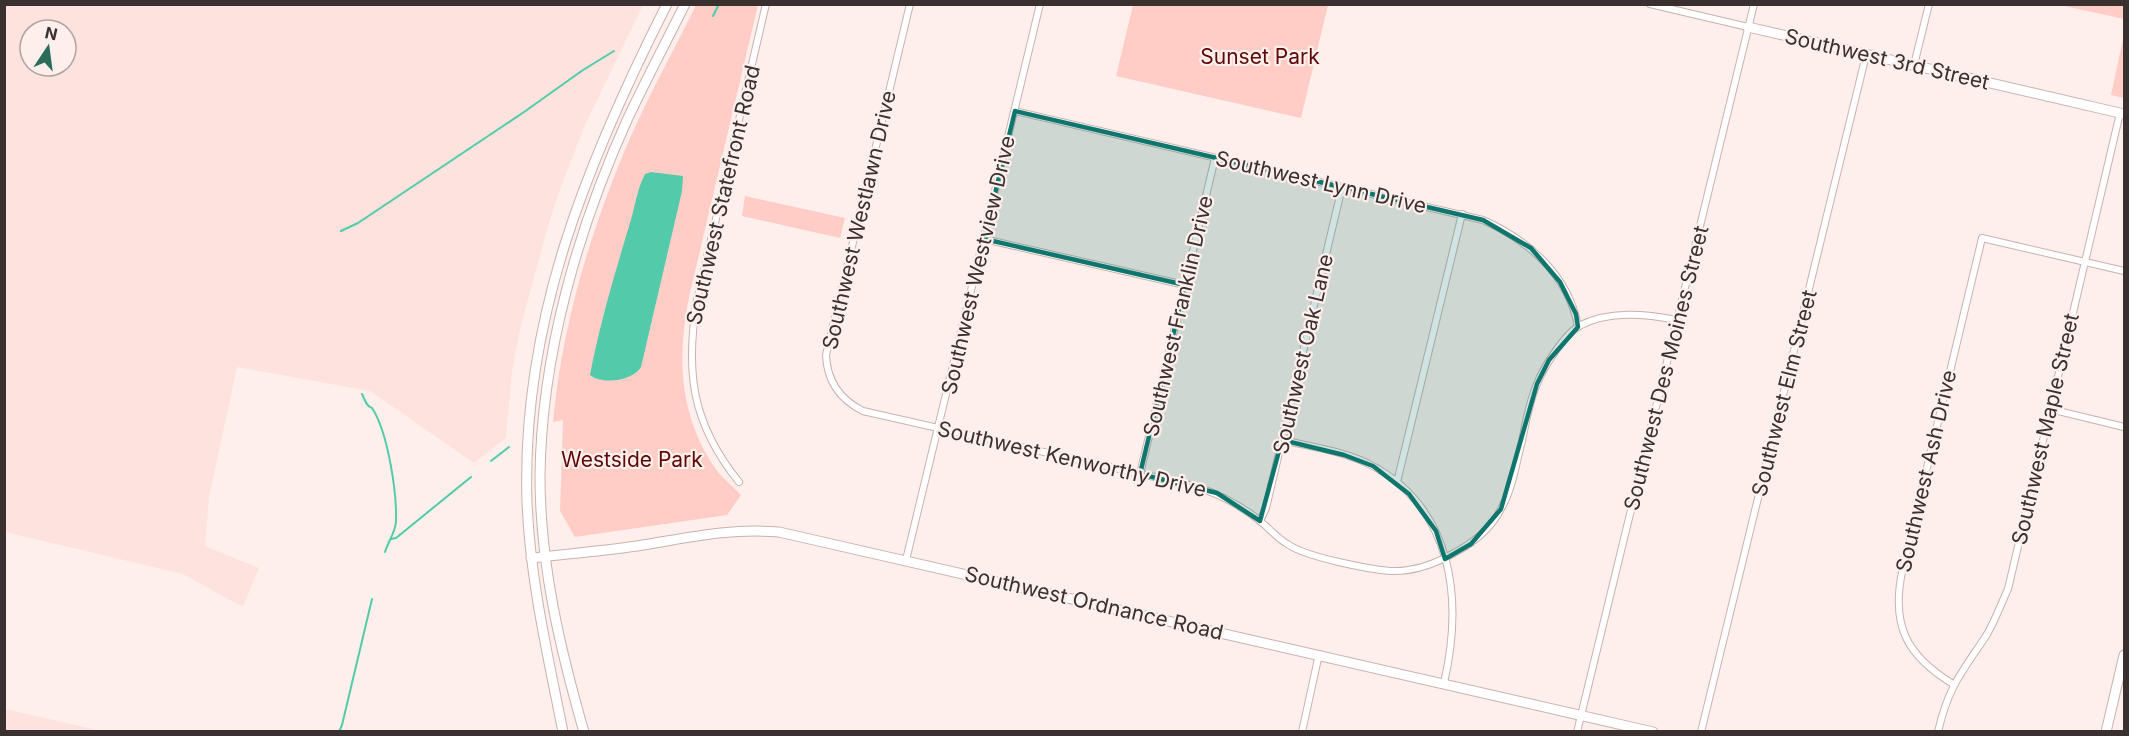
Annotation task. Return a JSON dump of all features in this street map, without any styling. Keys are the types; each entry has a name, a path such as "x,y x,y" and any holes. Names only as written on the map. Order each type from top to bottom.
{"street":[{"path":"563,732 542,629 531,558 527,504 527,443 533,384 545,315 563,246 593,162 628,83 667,4"},
{"path":"584,732 554,610 545,556 540,479 542,428 551,364 564,299 586,227 610,161 643,87 685,4"},
{"name":"Southwest Statefront Road","path":"739,482 716,452 698,409 691,371 692,336 697,300 766,4"},
{"name":"Southwest Westlawn Drive","path":"874,414 863,411 843,398 830,378 826,355 910,4"},
{"name":"Southwest Westview Drive","path":"906,560 1040,4"},
{"name":"Southwest 3rd Street","path":"1650,4 2122,114"},
{"name":"Southwest Des Moines Street","path":"1577,732 1754,4"},
{"path":"1914,65 1929,4"},
{"name":"Southwest Elm Street","path":"1701,732 1866,55"},
{"name":"Southwest Lynn Drive","path":"1015,111 1462,214 1500,228 1531,248 1560,282 1576,314 1578,327"},
{"name":"Southwest Maple Street","path":"1938,732 1943,709 1953,684 1987,634 2008,589 2084,261 2122,114"},
{"name":"Southwest Franklin Drive","path":"1140,474 1215,158"},
{"name":"Southwest Oak Lane","path":"1260,521 1266,508 1342,187"},
{"path":"1397,482 1462,214"},
{"name":"Southwest Ash Drive","path":"1953,684 1935,673 1909,646 1901,626 1898,597 1902,572 1982,238 2084,261"},
{"path":"984,239 1185,285"},
{"path":"2084,261 2124,271"},
{"name":"Southwest Kenworthy Drive","path":"874,414 1140,474 1216,494 1233,501 1283,541 1308,555 1390,571 1409,570 1429,566 1445,559 1471,544 1488,528 1501,509 1513,476 1537,384 1549,360 1578,327 1608,316 1631,314 1677,320"},
{"path":"2050,409 2124,428"},
{"path":"1282,440 1359,460 1372,466 1397,482 1428,518 1436,531 1453,591 1454,609 1450,656 1444,683"},
{"name":"Southwest Ordnance Road","path":"531,558 634,546 711,532 757,530 802,536 1653,732"},
{"path":"1302,732 1319,654"},
{"path":"2106,732 2124,655"}],"highlighted area":[{"path":"1015,111 1483,220 1531,248 1560,282 1576,314 1578,327 1549,360 1537,384 1501,509 1471,544 1445,559 1436,531 1409,494 1373,466 1344,455 1282,440 1260,521 1217,493 1140,474 1185,285 984,239"}],"shaded area":[{"path":"5,4 643,5 585,125 548,226 520,329 512,372 506,438 474,463 370,391 237,367 209,497 205,546 259,568 243,607 183,574 5,532"},
{"path":"651,172 683,176 682,191 641,367 637,372 625,378 602,380 590,375 598,336 640,186 645,174"},
{"path":"5,709 75,725 102,731 5,731"}],"green space":[{"name":"Westside Park","path":"696,5 758,5 689,297 682,364 688,407 703,448 715,468 741,495 727,515 575,537 560,511 563,420 553,422 557,385 571,312 592,240 617,170 631,136"},
{"name":"Sunset Park","path":"1133,5 1328,5 1301,118 1116,76"},
{"path":"2060,5 2124,5 2124,19"},
{"path":"2124,34 2124,98 2111,95"},
{"path":"745,196 845,218 840,238 742,216"}],"waterway":[{"path":"713,16 719,4"},
{"path":"341,231 358,223 614,51"},
{"path":"362,394 372,408 383,432 393,480 396,522 385,552"},
{"path":"491,461 509,447"},
{"path":"391,539 396,538 471,477"},
{"path":"339,732 372,599"}]}
